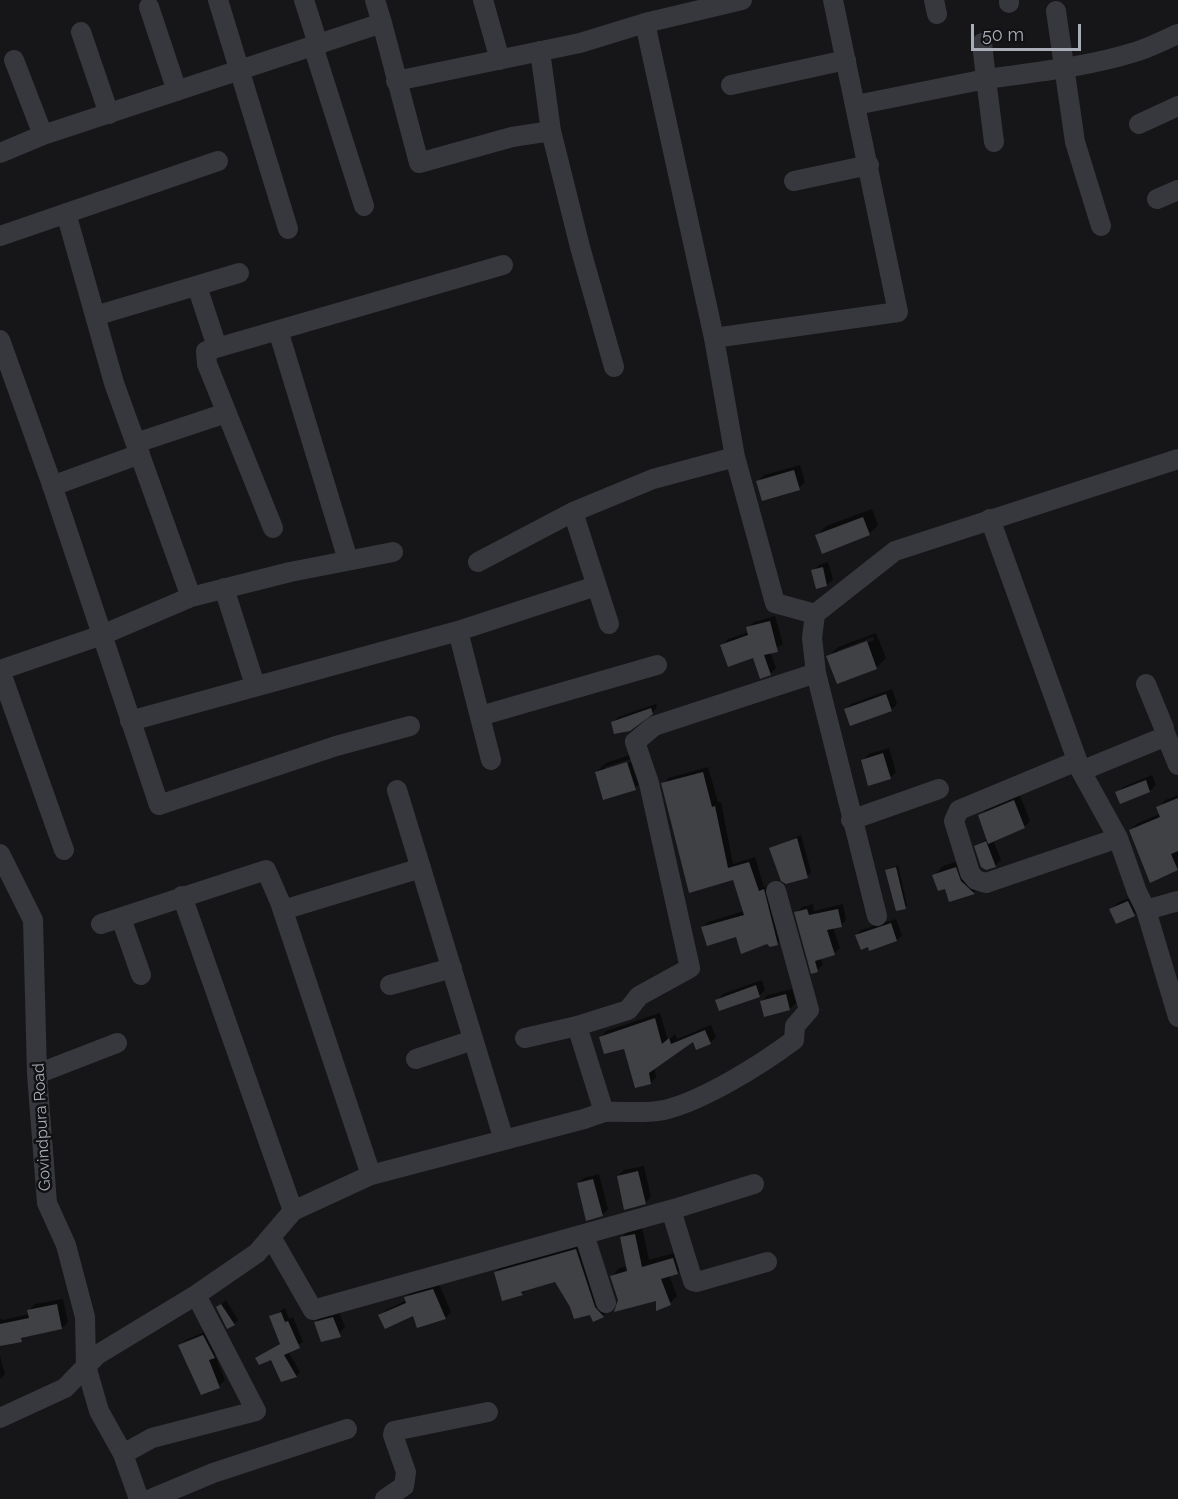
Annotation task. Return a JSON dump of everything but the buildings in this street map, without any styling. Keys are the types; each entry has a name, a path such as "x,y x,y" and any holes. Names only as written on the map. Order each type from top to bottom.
{"street":[{"path":"219,0 288,229"},
{"path":"304,0 364,206"},
{"path":"375,0 419,163 512,137 551,131"},
{"path":"483,0 500,60"},
{"path":"396,81 580,43 645,23 686,7 742,0"},
{"path":"714,338 898,312 833,0"},
{"path":"148,7 177,90"},
{"path":"1056,11 1062,68 1075,142 1101,226"},
{"path":"0,153 43,135 381,23"},
{"path":"645,23 714,338 735,457 775,603 815,614"},
{"path":"81,32 109,114"},
{"path":"856,105 987,79 1062,68 1137,52 1178,34"},
{"path":"982,43 994,142"},
{"path":"540,51 551,131 580,247 614,367"},
{"path":"14,60 43,135"},
{"path":"730,86 846,60"},
{"path":"1139,124 1178,106"},
{"path":"0,236 218,162"},
{"path":"794,180 868,165"},
{"path":"1157,200 1178,190"},
{"path":"66,213 114,382 191,597"},
{"path":"273,528 207,364 206,351 503,265"},
{"path":"95,316 239,273"},
{"path":"197,286 217,347"},
{"path":"278,330 348,560"},
{"path":"0,340 4,363 52,486 159,805 325,750 410,726"},
{"path":"52,486 226,413"},
{"path":"478,562 573,512 653,479 735,457"},
{"path":"877,916 850,820 816,673 812,638 815,614 895,551 1178,459"},
{"path":"573,512 609,624"},
{"path":"990,519 1079,766 1118,838 1146,910 1178,1017"},
{"path":"64,850 0,670 102,635 191,597 348,560 393,552"},
{"path":"130,721 458,631 596,586"},
{"path":"224,588 255,685"},
{"path":"458,631 491,760"},
{"path":"480,716 657,665"},
{"path":"525,1038 577,1026 628,1010 639,996 690,968 649,783 635,742 654,726 816,673"},
{"path":"1146,684 1178,765"},
{"path":"1118,838 986,883 976,880 970,873 954,821 959,810 1079,766 1160,740 1165,733"},
{"path":"850,820 939,789"},
{"path":"397,790 504,1140"},
{"name":"Govindpura Road","path":"0,854 33,920 37,1074 46,1203 66,1245 85,1317 86,1366 99,1411 123,1454 139,1499"},
{"path":"283,910 421,868"},
{"path":"101,924 266,870 283,910 371,1175"},
{"path":"0,1418 65,1388 97,1355 196,1295 257,1253 293,1211 371,1175 604,1112 664,1110 713,1090 749,1070 794,1040 795,1026 809,1010 776,891"},
{"path":"182,896 293,1211"},
{"path":"1146,910 1178,901"},
{"path":"121,918 141,975"},
{"path":"390,985 452,968"},
{"path":"577,1026 604,1112"},
{"path":"416,1059 472,1040"},
{"path":"37,1074 117,1043"},
{"path":"271,1237 313,1310 671,1210 754,1184"},
{"path":"671,1210 693,1281 697,1282 767,1262"},
{"path":"584,1233 606,1303"},
{"path":"123,1454 152,1438 256,1411 196,1295"},
{"path":"385,1499 404,1486 406,1472 393,1435 394,1431 488,1412"},
{"path":"151,1499 213,1473 347,1429"}]}
